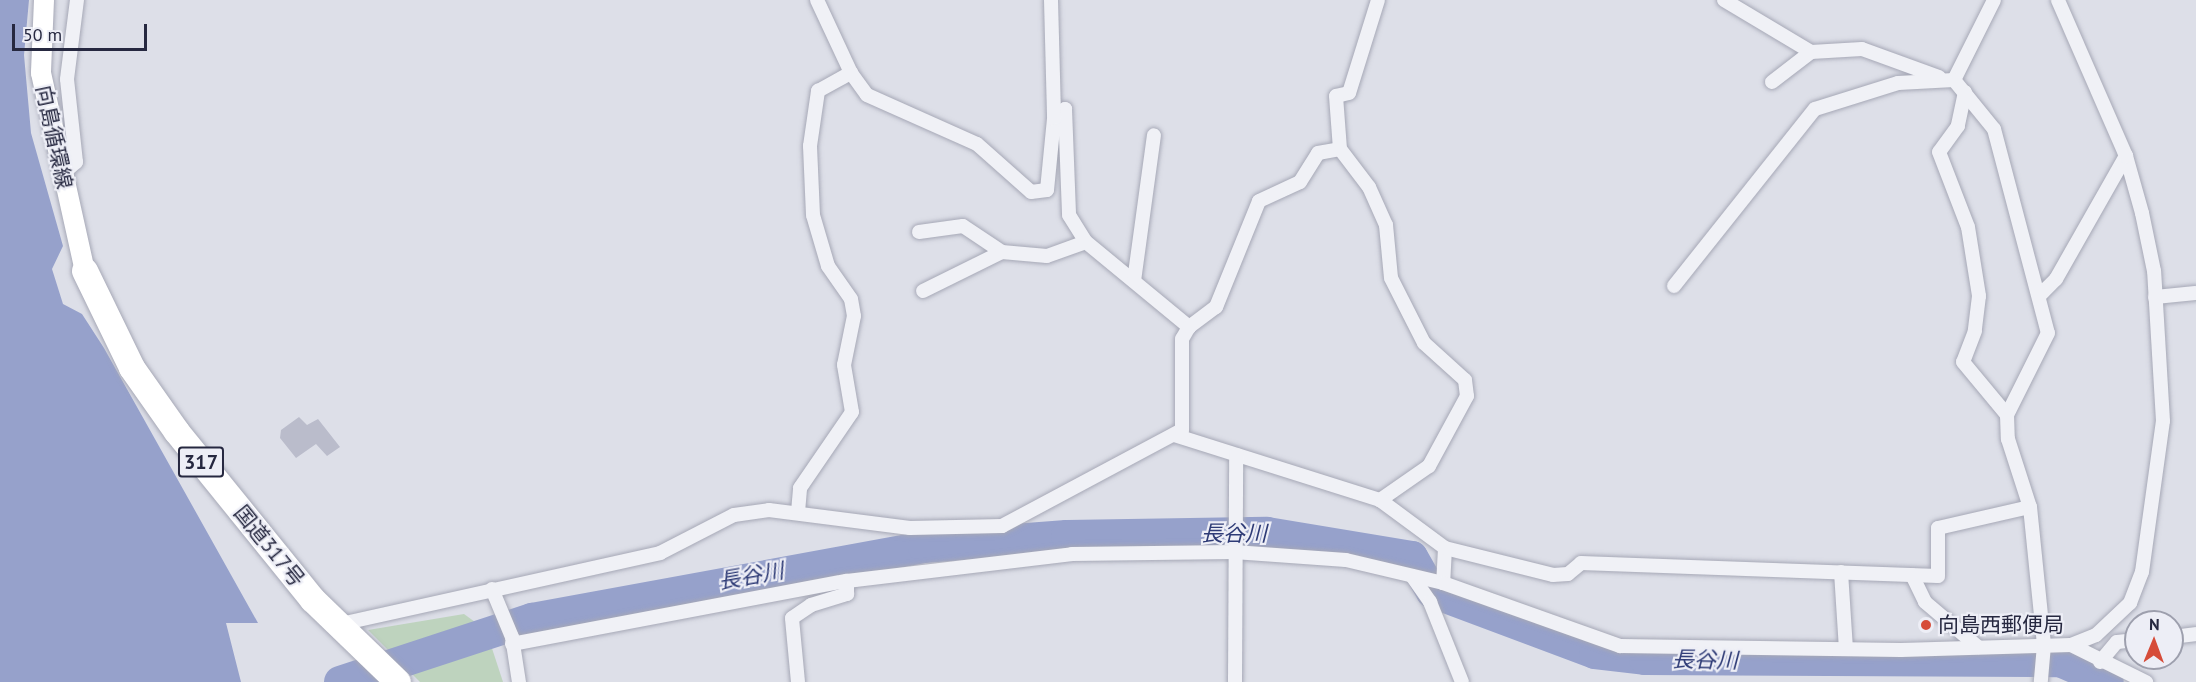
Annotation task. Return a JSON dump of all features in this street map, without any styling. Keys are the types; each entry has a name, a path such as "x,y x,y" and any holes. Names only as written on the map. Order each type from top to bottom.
{"highway":[{"name":"国道317号","path":"85,272 132,368 164,414 340,629 396,681"}],"main road":[{"name":"向島循環線","path":"44,0 41,74 61,175 85,272"}],"street":[{"path":"61,175 76,162 67,79 77,0"},
{"path":"818,0 850,73 879,104 977,144 1031,192 1047,190 1054,119 1051,0"},
{"path":"1378,0 1349,93 1336,96 1340,149 1369,187 1386,225 1395,288 1424,343 1465,380 1467,396 1429,466 1380,500"},
{"path":"1724,0 1810,52 1862,50 1947,79 1965,92 1998,139 2041,294 2048,333 2007,415 2008,440 2030,507 2044,645 2041,682"},
{"path":"1947,79 1994,0"},
{"path":"512,640 847,581 1072,554 1234,548 1346,560 1443,583 1620,646 1846,649 2071,645 2096,635 2130,603 2142,572 2163,421 2155,297 2126,156 2058,0"},
{"path":"1772,82 1810,52"},
{"path":"798,513 800,488 852,412 844,365 854,316 851,299 828,266 813,215 810,146 818,91 850,73"},
{"path":"1674,285 1815,109 1860,92 1947,79"},
{"path":"1965,92 1958,126 1939,152 1968,227 1978,297 1975,331 1963,362 2007,415"},
{"path":"1054,119 1065,109 1069,215 1086,242 1189,327"},
{"path":"1134,281 1154,135"},
{"path":"340,629 660,553 734,515 798,513 910,528 1002,526 1182,430 1182,339 1189,327 1216,307 1259,201 1300,182 1318,153 1340,149"},
{"path":"2041,294 2056,279 2126,156"},
{"path":"919,232 963,226 1002,252 1047,256 1086,242"},
{"path":"923,291 1002,252"},
{"path":"2155,297 2196,293"},
{"path":"1174,435 1380,500 1445,548 1553,574 1568,574 1581,563 1938,576 1938,528 2030,507"},
{"path":"1235,682 1233,499 1236,455"},
{"path":"1443,583 1445,548"},
{"path":"1841,572 1846,649"},
{"path":"1912,574 1925,602 1978,647"},
{"path":"1412,576 1430,602 1462,682"},
{"path":"798,682 792,618 811,605 847,594 847,581"},
{"path":"493,593 512,640 519,682"},
{"path":"2100,662 2116,642 2124,641"},
{"path":"2071,645 2100,662 2146,682"}],"green space":[{"path":"464,614 486,630 503,682 420,682 368,630"}],"water":[{"path":"0,0 29,0 24,55 31,133 63,246 52,269 63,304 82,314 104,348 258,623 226,623 241,682 0,682"}],"building":[{"path":"299,417 307,425 318,419 340,447 327,456 316,444 296,458 280,438 281,430"}],"waterway":[{"name":"長谷川","path":"340,682 532,619 924,547 1067,536 1267,533 1412,557 1432,592 1595,653 1645,659 2060,661 2108,682"}],"place":[{"name":"向島西郵便局","path":"1926,625"}]}
